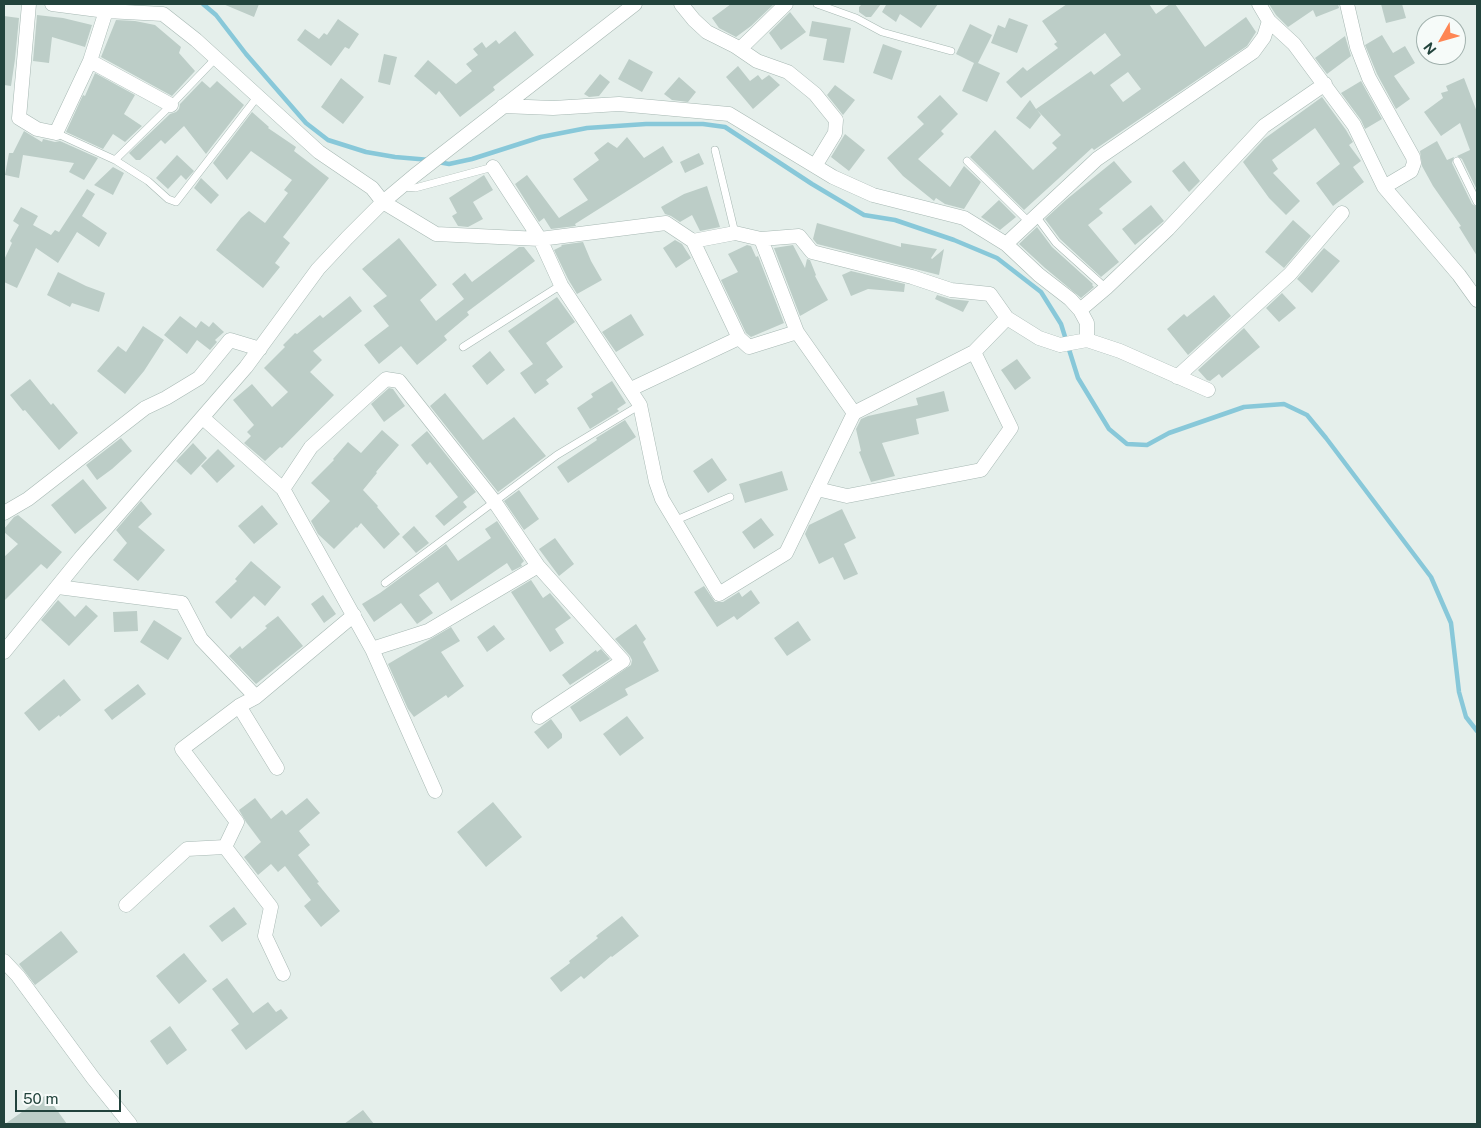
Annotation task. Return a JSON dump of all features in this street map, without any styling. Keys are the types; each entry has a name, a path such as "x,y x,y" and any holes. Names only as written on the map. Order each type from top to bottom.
{"street":[{"path":"29,4 19,118 37,129 56,133 90,61 106,10"},
{"path":"52,4 163,14 216,58 319,152 372,188 383,202 436,234 540,239 666,223 693,241 739,338 750,347 797,332"},
{"path":"4,652 260,349 318,269 383,202 451,146 635,4"},
{"path":"681,4 707,32 740,49 757,61 788,72 815,94 836,120 835,133 815,166"},
{"path":"740,49 786,4"},
{"path":"1259,4 1270,21 1294,44 1354,125 1384,187 1459,274 1477,300"},
{"path":"1347,4 1357,47 1368,78 1413,157 1414,162 1411,171 1384,187"},
{"path":"1006,244 1097,159 1253,52 1264,37 1270,21"},
{"path":"90,61 172,105"},
{"path":"1080,310 1168,229 1264,126 1325,84"},
{"path":"502,106 553,108 619,104 729,114 833,177 873,195 964,218 1006,244 1039,275 1070,299 1080,310 1087,323 1082,341"},
{"path":"493,167 540,239 561,285 640,405 656,482 674,521 719,594 786,553 854,413 974,352 1007,318"},
{"path":"1177,377 1290,274 1342,213"},
{"path":"693,241 735,233 761,239 799,236 812,252 912,276 951,290 990,294 1007,318 1039,338 1060,345 1082,341 1120,351 1208,390"},
{"path":"761,239 797,332 854,413"},
{"path":"631,389 739,338"},
{"path":"4,513 28,499 145,408 199,378 230,340 260,349"},
{"path":"818,489 847,496 981,470 1011,428 974,352"},
{"path":"283,489 311,447 386,380 399,382 494,501 538,566 623,661 539,717"},
{"path":"203,418 283,489 372,649 435,791"},
{"path":"372,649 428,631 538,566"},
{"path":"58,587 182,603 202,639 256,697"},
{"path":"225,847 238,822 182,749 239,706 256,697 354,615"},
{"path":"239,706 277,768"},
{"path":"126,905 187,849 225,847"},
{"path":"225,847 271,906 265,936 283,974"},
{"path":"4,961 18,976 93,1078 130,1124"}],"lane":[{"path":"817,4 856,18 882,32 951,51"},
{"path":"115,160 172,105 216,58"},
{"path":"56,133 115,160 148,181 168,200 176,202 258,96"},
{"path":"715,150 735,233"},
{"path":"967,161 1106,288"},
{"path":"1456,161 1477,202"},
{"path":"400,187 415,188 493,167"},
{"path":"463,347 561,285"},
{"path":"385,584 557,455 640,405"},
{"path":"674,521 730,496"}],"building":[{"path":"223,4 259,4 254,17"},
{"path":"731,4 774,4 751,26 736,37 719,28 712,18"},
{"path":"862,4 881,4 871,17 866,17 859,12 859,7"},
{"path":"885,4 938,4 921,28 900,14 896,22 882,12"},
{"path":"1067,4 1149,4 1156,14 1170,4 1175,4 1205,47 1246,17 1256,32 1247,46 1094,150 1092,148 1024,210 970,157 995,130 1033,170 1057,148 1052,143 1061,135 1037,110 1041,115 1030,129 1016,118 1030,100 1036,109 1091,71 1094,75 1121,55 1105,33 1021,98 1006,82 1023,67 1027,71 1058,48 1054,44 1057,42 1042,21","holes":["1128,72 1141,89 1123,102 1110,85"]},
{"path":"1269,4 1338,4 1339,8 1316,17 1313,10 1288,27 1276,15"},
{"path":"1381,4 1402,4 1406,18 1386,23"},
{"path":"790,12 806,32 781,50 769,33"},
{"path":"37,15 63,18 92,25 85,47 52,37 49,63 33,61"},
{"path":"4,16 19,18 11,86 4,85"},
{"path":"1009,18 1028,25 1017,53 991,43 998,25 1005,28"},
{"path":"338,19 359,34 349,49 345,47 331,66 297,40 305,29 319,39 324,33 327,35"},
{"path":"116,20 155,25 181,47 179,53 195,71 172,96 101,57"},
{"path":"812,21 851,28 844,63 823,60 827,39 809,36"},
{"path":"970,24 992,35 978,63 1000,73 987,102 962,91 974,63 956,54"},
{"path":"515,31 534,55 493,87 495,90 460,117 439,91 436,95 414,76 428,60 456,84 472,71 466,64 478,55 473,49 482,42 486,48 496,40 499,44"},
{"path":"1382,35 1393,53 1405,46 1415,63 1394,76 1410,99 1396,109 1377,74 1365,45"},
{"path":"1345,36 1351,56 1327,74 1315,58"},
{"path":"883,44 902,51 892,80 873,73"},
{"path":"384,54 397,57 390,85 378,82"},
{"path":"629,59 653,72 642,92 618,79"},
{"path":"738,66 750,81 758,75 762,80 769,75 780,85 753,109 726,77"},
{"path":"95,73 135,95 124,114 142,126 125,142 113,134 103,149 66,132"},
{"path":"600,74 610,82 599,96 589,97 584,94"},
{"path":"679,77 696,92 688,102 672,100 664,94"},
{"path":"341,78 364,97 343,124 321,107"},
{"path":"1464,78 1477,112 1477,190 1462,159 1457,156 1470,150 1460,123 1441,136 1424,112 1443,98 1441,93 1448,91 1446,86"},
{"path":"202,81 210,88 217,81 244,105 206,154 184,126 165,144 161,140 140,160 136,160 129,153 170,114 176,112 180,104"},
{"path":"1361,81 1382,119 1365,129 1361,120 1341,93"},
{"path":"835,85 855,100 843,115 827,95"},
{"path":"940,95 958,114 941,131 944,134 918,159 950,187 964,166 981,182 964,209 945,204 936,198 934,201 903,176 887,158 924,124 917,117"},
{"path":"1322,97 1353,142 1349,145 1361,161 1353,167 1364,182 1333,206 1316,183 1340,164 1315,128 1272,160 1278,169 1273,173 1300,201 1286,215 1269,198 1243,162 1264,139"},
{"path":"252,112 268,128 296,147 294,151 329,178 283,237 290,243 275,263 280,267 263,288 216,250 241,218 249,211 265,223 288,193 284,190 292,180 251,151 227,180 213,163"},
{"path":"24,131 42,142 43,139 55,142 60,141 98,158 84,180 69,172 74,163 23,155 19,178 5,175 9,153 13,153"},
{"path":"845,134 865,150 849,171 831,157"},
{"path":"627,137 644,158 663,146 673,162 575,224 576,226 551,229 544,218 539,222 515,184 527,175 559,218 588,200 573,179 599,160 594,153 608,142 617,148"},
{"path":"1437,141 1447,160 1454,157 1452,163 1472,204 1477,207 1477,256 1459,227 1461,226 1433,186 1422,166 1420,151"},
{"path":"699,153 704,164 685,173 680,162"},
{"path":"177,155 194,171 186,180 181,175 168,189 156,178"},
{"path":"1114,161 1132,182 1099,209 1103,213 1088,225 1119,262 1101,277 1060,239 1045,219"},
{"path":"1184,161 1200,181 1189,192 1172,171"},
{"path":"113,167 124,173 113,195 94,185"},
{"path":"484,175 493,190 473,202 483,219 468,227 458,226 452,216 457,213 449,198"},
{"path":"201,178 219,195 211,204 194,188"},
{"path":"707,186 720,227 700,231 692,215 680,222 665,214 661,207 684,194"},
{"path":"87,189 95,194 82,216 107,233 99,247 77,232 58,263 36,248 17,288 4,282 4,260 12,243 10,241 19,225 13,221 21,207 38,216 33,225 51,235 55,230 59,232"},
{"path":"999,200 1016,217 1000,230 981,217"},
{"path":"1151,205 1164,221 1135,245 1122,229"},
{"path":"1293,220 1311,236 1284,268 1265,252"},
{"path":"817,223 901,247 901,243 937,249 932,259 944,249 939,275 817,244 813,239"},
{"path":"1037,227 1052,247 1093,284 1094,287 1081,298 1019,244"},
{"path":"399,238 437,285 420,300 436,321 464,299 452,284 465,273 472,282 519,247 524,247 535,261 467,312 469,315 444,336 447,340 417,365 401,346 379,364 364,345 389,326 373,306 387,296 362,269"},
{"path":"675,240 682,244 691,258 676,268 663,248"},
{"path":"583,242 602,280 577,294 554,250 561,245"},
{"path":"747,245 751,246 756,257 758,256 784,323 751,337 746,333 721,280 738,272 728,254"},
{"path":"793,245 805,268 807,259 810,260 815,276 828,300 800,316 774,248"},
{"path":"1324,248 1340,261 1312,293 1297,279"},
{"path":"851,271 905,284 904,292 868,289 851,296 842,275"},
{"path":"58,272 105,293 99,312 72,303 70,307 47,295"},
{"path":"1282,293 1296,308 1279,322 1266,308"},
{"path":"937,295 950,299 969,301 963,312 935,299"},
{"path":"1214,295 1231,316 1188,355 1167,329 1184,314 1187,317"},
{"path":"350,296 362,311 313,351 322,360 310,372 334,395 282,448 280,447 265,461 244,443 251,436 247,432 254,425 233,400 252,384 272,407 288,392 264,368 285,347 283,345 295,333 297,334 320,315 323,318"},
{"path":"557,297 575,322 546,343 563,367 546,380 549,384 535,394 520,373 533,364 508,331"},
{"path":"631,314 644,335 616,352 602,332"},
{"path":"180,316 196,328 201,321 209,327 213,322 224,332 215,340 217,342 210,350 197,340 187,354 164,335"},
{"path":"143,326 164,340 144,371 125,394 97,371 118,346 126,352"},
{"path":"1244,328 1260,347 1222,378 1219,374 1210,381 1207,380 1198,370"},
{"path":"490,351 505,370 487,385 472,366"},
{"path":"1017,359 1031,378 1015,390 1001,370"},
{"path":"30,379 51,405 53,403 78,433 59,450 10,395"},
{"path":"612,381 626,403 617,409 619,411 590,429 577,408 593,397 591,394"},
{"path":"389,388 393,389 405,406 384,422 371,404"},
{"path":"944,391 949,411 916,419 919,434 882,443 895,476 871,482 859,452 861,451 856,429 861,419 918,405 916,398"},
{"path":"445,393 483,440 514,417 546,456 498,492 430,406"},
{"path":"625,420 636,437 568,483 557,467 597,440 596,438"},
{"path":"382,430 399,445 363,490 400,534 384,549 361,523 334,549 318,534 311,521 330,501 311,483 334,460 348,442 361,453"},
{"path":"427,431 476,492 463,502 467,507 444,526 435,516 458,497 430,462 427,465 411,445"},
{"path":"121,438 132,451 97,480 86,465"},
{"path":"193,443 207,458 191,475 176,461"},
{"path":"218,449 235,466 217,483 201,466"},
{"path":"712,458 727,480 708,493 693,471"},
{"path":"782,471 788,490 745,503 739,484"},
{"path":"83,479 107,508 75,534 51,505"},
{"path":"519,490 539,519 524,530 504,501"},
{"path":"141,501 152,514 138,527 165,550 138,581 113,560 127,543 116,530"},
{"path":"262,505 278,524 254,544 238,526"},
{"path":"842,509 856,538 844,544 858,574 844,580 833,557 819,564 805,534 809,525"},
{"path":"18,515 62,552 47,569 41,564 4,601 4,557 18,544 4,532 4,529"},
{"path":"761,518 774,535 754,549 742,532"},
{"path":"497,521 524,561 521,564 522,566 512,571 507,563 451,601 438,582 419,595 433,613 417,624 401,603 374,622 362,604 380,593 446,544 458,561 491,538 485,529"},
{"path":"414,526 429,543 416,553 402,537"},
{"path":"555,538 574,564 559,576 539,549"},
{"path":"251,561 281,587 265,606 254,596 231,619 215,602 237,581 235,579"},
{"path":"531,580 543,598 550,593 571,618 555,629 564,643 550,652 511,592"},
{"path":"704,586 715,602 723,602 739,592 742,597 751,590 760,603 737,620 734,616 717,627 694,592"},
{"path":"323,595 336,614 324,623 311,604"},
{"path":"58,600 75,617 86,605 98,616 69,646 41,620"},
{"path":"137,611 138,631 114,632 113,612"},
{"path":"278,616 303,646 256,684 229,656 240,646 242,649"},
{"path":"154,620 182,638 168,660 140,642"},
{"path":"798,621 811,640 787,656 774,638"},
{"path":"636,624 646,639 643,642 659,671 625,689 628,695 580,722 570,707 631,665 632,660 630,656 615,639"},
{"path":"494,625 505,639 487,652 477,637"},
{"path":"451,627 460,641 441,652 464,686 448,698 446,695 414,717 408,709 388,664"},
{"path":"601,649 610,659 570,685 562,675 596,650 597,652"},
{"path":"64,679 81,700 39,731 24,713"},
{"path":"138,684 146,694 112,720 104,710"},
{"path":"627,716 644,738 620,756 603,734"},
{"path":"551,719 562,734 562,738 548,749 534,732"},
{"path":"255,798 271,819 282,810 286,815 307,798 320,813 299,831 310,845 298,855 319,882 317,883 340,911 321,927 304,906 311,900 285,866 278,872 271,864 258,875 244,857 261,842 239,810"},
{"path":"493,802 522,837 486,867 457,832"},
{"path":"234,907 247,924 222,942 209,926"},
{"path":"622,916 639,936 584,979 581,976 561,992 550,978 598,938 596,936"},
{"path":"61,931 78,952 35,985 19,964"},
{"path":"184,953 207,981 179,1004 156,976"},
{"path":"227,978 253,1013 268,1002 276,1012 281,1009 288,1018 246,1050 231,1030 239,1024 212,989"},
{"path":"170,1026 187,1050 167,1065 150,1041"},
{"path":"46,1095 67,1124 5,1124"},
{"path":"363,1110 374,1124 344,1124"}],"waterway":[{"path":"203,4 216,15 246,54 306,123 328,140 366,152 430,160"},
{"path":"438,162 449,164 472,159 541,137 587,128 646,124 703,124 725,127 812,184 864,215 895,220 954,240 997,258 1041,292 1061,324 1078,378 1109,429 1127,444 1147,445 1169,433 1244,407 1284,404 1307,415 1431,577 1451,623 1459,692 1466,717 1477,731"}]}
